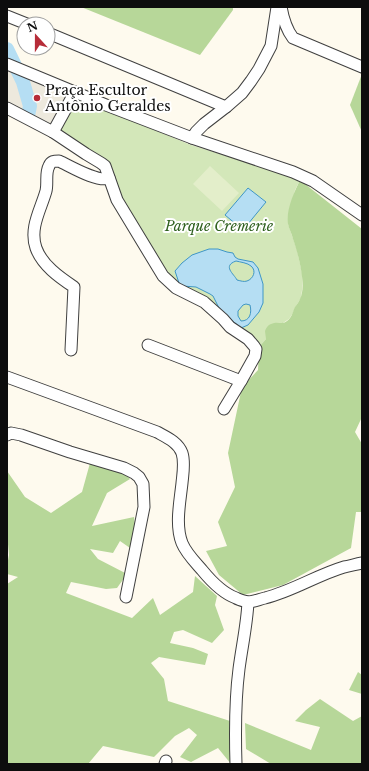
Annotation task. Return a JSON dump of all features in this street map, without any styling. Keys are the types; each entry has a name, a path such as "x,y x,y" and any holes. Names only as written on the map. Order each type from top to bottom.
{"street":[{"path":"192,138 204,124 242,93 259,69 271,46 277,7"},
{"path":"281,7 289,33 293,38 362,67"},
{"path":"56,36 226,107"},
{"path":"7,64 192,138 293,172 313,181 362,215"},
{"path":"53,132 75,92"},
{"path":"7,108 53,132 105,166 117,200 163,276 176,288 204,302 230,327 248,339 254,346 256,349 255,356 224,409"},
{"path":"71,350 74,287 48,266 36,249 33,235 37,216 46,190 47,169 51,162 59,161 95,178 103,180 109,178"},
{"path":"148,345 241,381"},
{"path":"7,377 157,432 169,438 176,444 182,452 184,465 179,512 179,529 182,543 206,575 229,596 248,602 275,596 335,570 362,563"},
{"path":"7,434 21,436 124,468 139,477 143,484 144,507 126,597"},
{"path":"236,764 239,670 248,616 248,602"}],"green space":[{"path":"81,7 233,7 233,10 200,55"},
{"path":"362,74 362,132 350,105"},
{"name":"Parque Cremerie","path":"77,98 191,145 292,176 300,180 295,190 288,224 297,250 302,273 301,298 289,319 283,323 276,323 259,347 189,292 168,278 122,200 109,165 59,132"},
{"path":"210,166 239,193 222,211 193,184"},
{"path":"300,180 362,229 362,417 355,432 362,444 362,512 356,512 351,548 283,585 243,595 219,575 206,551 227,546 218,522 235,487 228,453 242,387 258,370 259,347 266,339 265,331 269,325 288,321 300,300 302,293 303,286 301,269 292,235 288,226 288,213 291,201"},
{"path":"90,463 125,473 130,479 107,493 92,526 134,517 136,533 130,548 120,541 113,553 90,549 98,559 127,574 117,588 106,589 71,582 66,593 132,618 153,598 160,615 193,592 195,576 217,596 215,605 224,630 212,643 183,630 174,632 170,643 193,648 208,654 205,665 159,657 151,663 164,679 168,701 230,721 234,764 231,764 218,748 191,762 180,757 197,735 189,728 175,736 154,757 103,746 88,764 7,764 7,584 18,577 7,574 9,555 7,533 7,471 25,497 51,513 82,492"},
{"path":"358,672 362,675 362,694 349,690"},
{"path":"320,699 353,721 362,716 362,764 271,764 246,749 245,723 311,750 320,727 295,721"}],"shaded area":[{"name":"Praça Escultor Antônio Geraldes","path":"7,68 69,94 52,127 9,104 7,101"}],"water":[{"path":"248,188 266,202 243,230 225,215"},
{"path":"209,249 218,249 233,253 238,259 253,262 258,268 263,284 263,303 259,312 248,325 241,328 222,312 213,296 210,294 196,287 182,286 179,283 175,271 192,255","holes":["236,261 248,264 253,268 254,275 249,280 237,280 232,273 229,268 230,265","243,305 250,305 250,316 246,320 241,321 238,316 238,311"]}],"waterway":[{"path":"7,49 23,82 30,106 28,116"}],"place":[{"name":"Praça Escultor Antônio Geraldes","path":"37,98"}]}
